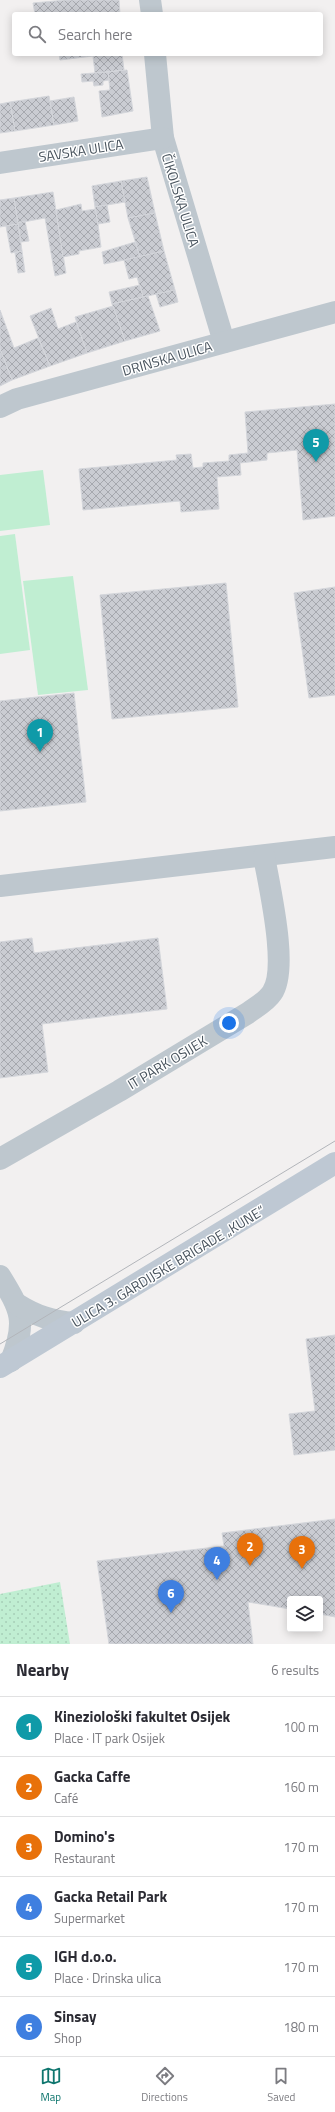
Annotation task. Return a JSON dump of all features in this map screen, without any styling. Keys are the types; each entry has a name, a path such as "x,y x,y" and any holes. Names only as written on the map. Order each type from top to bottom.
{"street":[{"path":"150,0 152,12"},
{"name":"ČIKOLSKA ULICA","path":"155,56 162,138 224,342"},
{"name":"SAVSKA ULICA","path":"0,163 162,138"},
{"name":"DRINSKA ULICA","path":"0,407 17,399 335,312"},
{"path":"0,886 335,847"},
{"name":"IT PARK OSIJEK","path":"0,1158 119,1091 248,1013 264,1002 272,993 278,976 278,951 264,856"},
{"name":"ULICA 3. GARDIJSKE BRIGADE „KUNE“","path":"6,1364 335,1163"},
{"path":"0,1276 17,1304 20,1318 19,1338 6,1364"},
{"path":"17,1304 34,1315 47,1319 74,1323"}],"green space":[{"path":"43,470 50,525 0,531 0,475"},
{"path":"15,534 30,650 0,654 0,536"},
{"path":"73,576 88,690 38,695 23,581"},
{"path":"60,1582 70,1644 0,1644 0,1594"}],"building":[{"path":"66,0 119,0 120,12 35,12 33,3"},
{"path":"59,56 93,56 60,60"},
{"path":"93,56 122,56 124,70 95,73"},
{"path":"127,70 133,111 102,117 99,91 110,90 108,72"},
{"path":"108,72 109,80 103,81 103,85 94,86 93,81 82,82 81,74"},
{"path":"49,96 54,125 15,131 10,102"},
{"path":"74,97 78,121 54,125 50,101"},
{"path":"10,102 15,131 0,133 0,104"},
{"path":"147,177 155,213 128,218 121,181"},
{"path":"121,181 125,202 95,207 92,186"},
{"path":"53,192 66,273 55,276 45,218 18,223 14,198"},
{"path":"14,198 18,224 0,227 0,200"},
{"path":"81,204 82,211 96,209 101,247 79,251 79,254 63,257 56,210"},
{"path":"107,205 110,222 98,224 95,207"},
{"path":"155,213 164,251 140,257 128,218"},
{"path":"25,221 29,241 21,242 18,223"},
{"path":"18,224 22,251 11,253 6,226"},
{"path":"135,242 140,257 104,264 102,252"},
{"path":"22,251 25,272 18,273 15,253"},
{"path":"164,251 175,290 143,297 137,277 129,279 124,260"},
{"path":"140,285 143,297 112,304 109,292"},
{"path":"175,290 178,302 160,307 156,294"},
{"path":"148,296 160,331 125,341 112,304"},
{"path":"113,306 125,341 87,353 75,317"},
{"path":"51,308 58,329 76,322 87,353 50,366 30,316"},
{"path":"0,310 14,348 38,338 50,366 12,380 0,349"},
{"path":"0,349 12,380 0,386"},
{"path":"335,404 335,516 303,520 297,450 267,453 267,460 240,463 241,475 217,477 219,509 181,512 180,501 83,510 79,469 177,460 176,455 191,454 193,468 203,467 203,463 229,461 229,455 248,453 245,412"},
{"path":"226,583 238,707 112,719 100,595"},
{"path":"335,587 335,695 309,698 294,593"},
{"path":"74,693 86,802 0,811 0,701"},
{"path":"32,938 34,953 158,938 167,1009 42,1024 48,1072 0,1078 0,942"},
{"path":"335,1335 335,1450 294,1455 289,1414 315,1411 306,1339"},
{"path":"335,1519 335,1617 323,1615 323,1596 287,1596 287,1608 248,1602 253,1644 109,1644 97,1561 224,1546 222,1533"}],"tram line":[{"path":"0,1344 335,1141"}],"place":[{"name":"IGH d.o.o.","path":"316,462"},
{"name":"Kineziološki fakultet Osijek","path":"40,752"},
{"name":"Gacka Caffe","path":"250,1566"},
{"name":"Domino's","path":"302,1569"},
{"name":"Gacka Retail Park","path":"217,1580"},
{"name":"Sinsay","path":"171,1613"}]}
